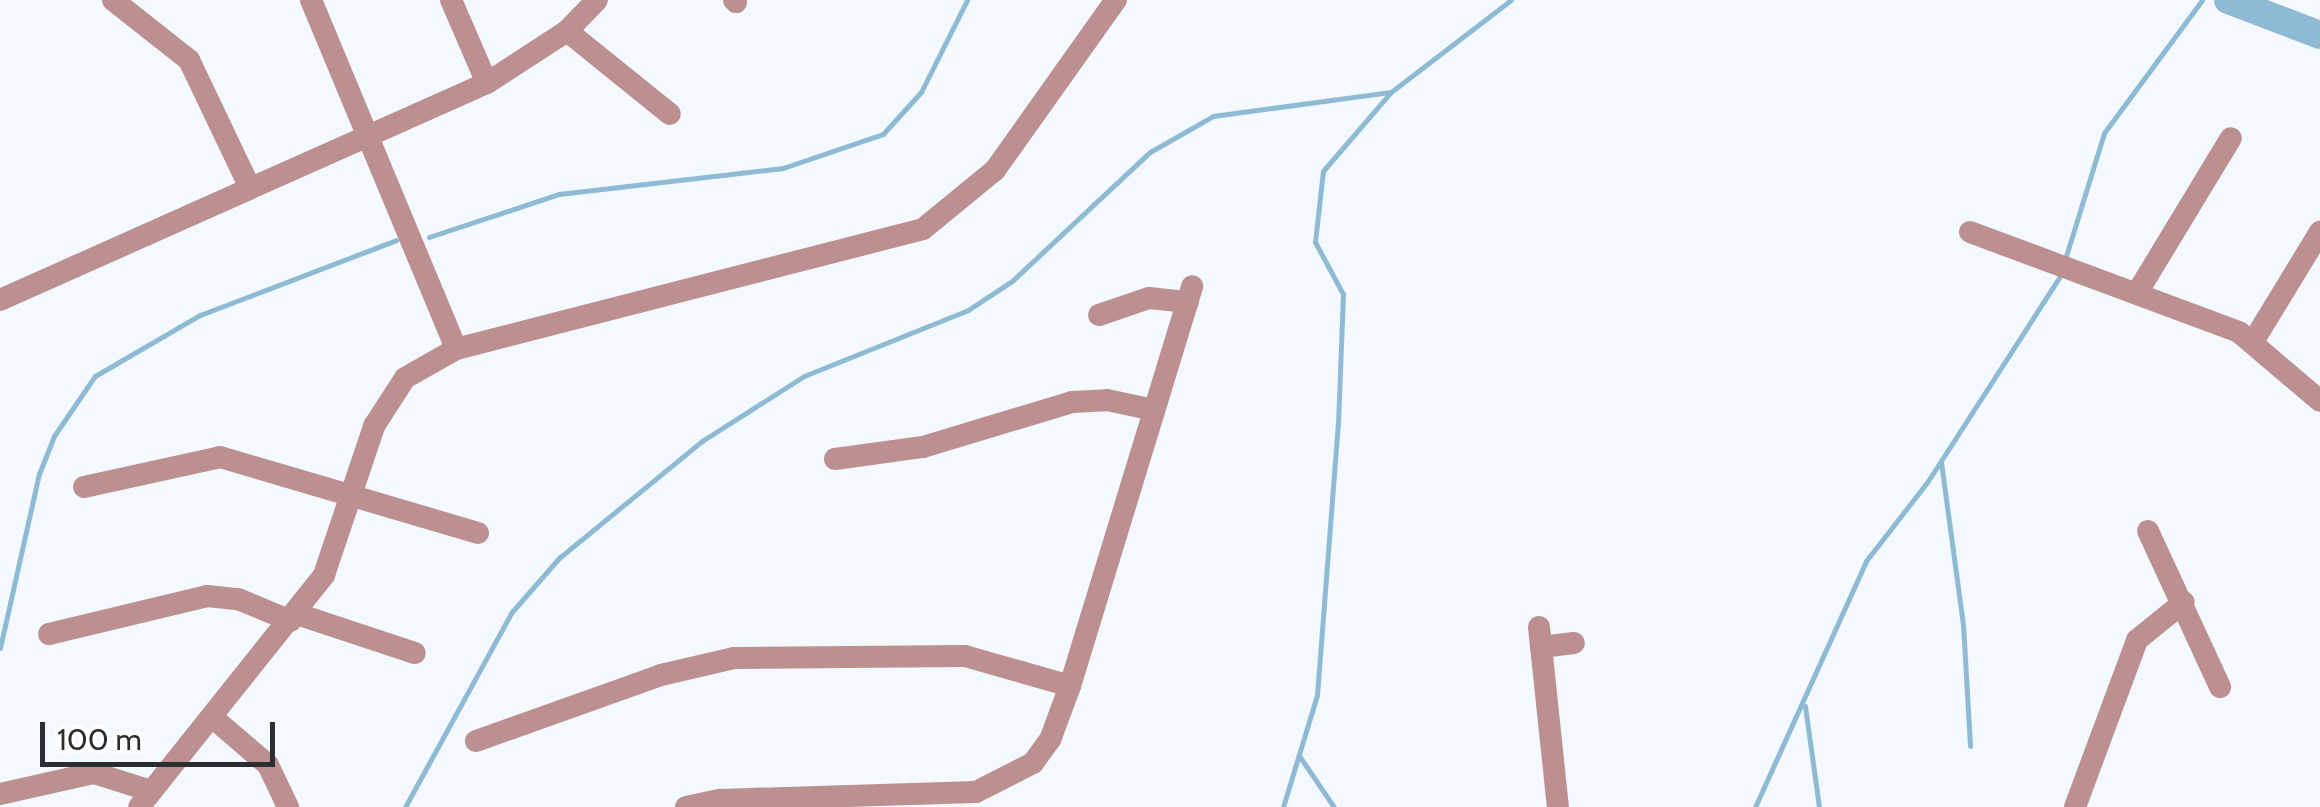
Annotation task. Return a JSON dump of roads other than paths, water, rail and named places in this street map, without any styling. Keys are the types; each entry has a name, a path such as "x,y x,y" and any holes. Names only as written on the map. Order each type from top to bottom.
{"street":[{"path":"113,0 138,8 196,70 249,186"},
{"path":"311,0 456,350"},
{"path":"450,0 487,83"},
{"path":"0,300 487,83 567,30 597,0"},
{"path":"0,794 94,773 145,799 294,618 330,562 383,405 418,368 456,350 924,229 995,170 1116,0"},
{"path":"567,30 670,114"},
{"path":"2138,293 2231,138"},
{"path":"1970,232 2254,340 2320,402"},
{"path":"2254,340 2320,234"},
{"path":"686,807 990,788 1043,752 1070,686 1190,294 1150,298 1099,314"},
{"path":"849,465 948,442 1072,402 1107,400 1154,410"},
{"path":"84,487 162,456 236,459 478,533"},
{"path":"2148,532 2184,602 2220,687"},
{"path":"49,634 207,596 238,600 415,653"},
{"path":"2074,807 2137,640 2184,602"},
{"path":"1558,807 1540,637 1574,643"},
{"path":"483,729 661,675 734,658 966,656 1070,686"},
{"path":"212,717 268,765 288,807"}],"waterway":[{"path":"429,237 559,194 783,168 883,134 921,92 967,0"},
{"path":"1283,807 1317,695 1338,424 1343,294 1315,242 1323,171 1391,92 1511,0"},
{"path":"2066,256 2104,133 2202,0"},
{"path":"2228,0 2320,35"},
{"path":"405,807 511,613 559,558 702,441 804,376 968,310 1012,281 1150,152 1213,116 1391,92"},
{"path":"0,648 39,474 54,436 95,376 200,315 396,240"},
{"path":"1755,807 1866,561 1928,481 2060,276"},
{"path":"1941,462 1963,624 1970,746"},
{"path":"1805,706 1819,807"},
{"path":"1300,757 1334,807"}]}
